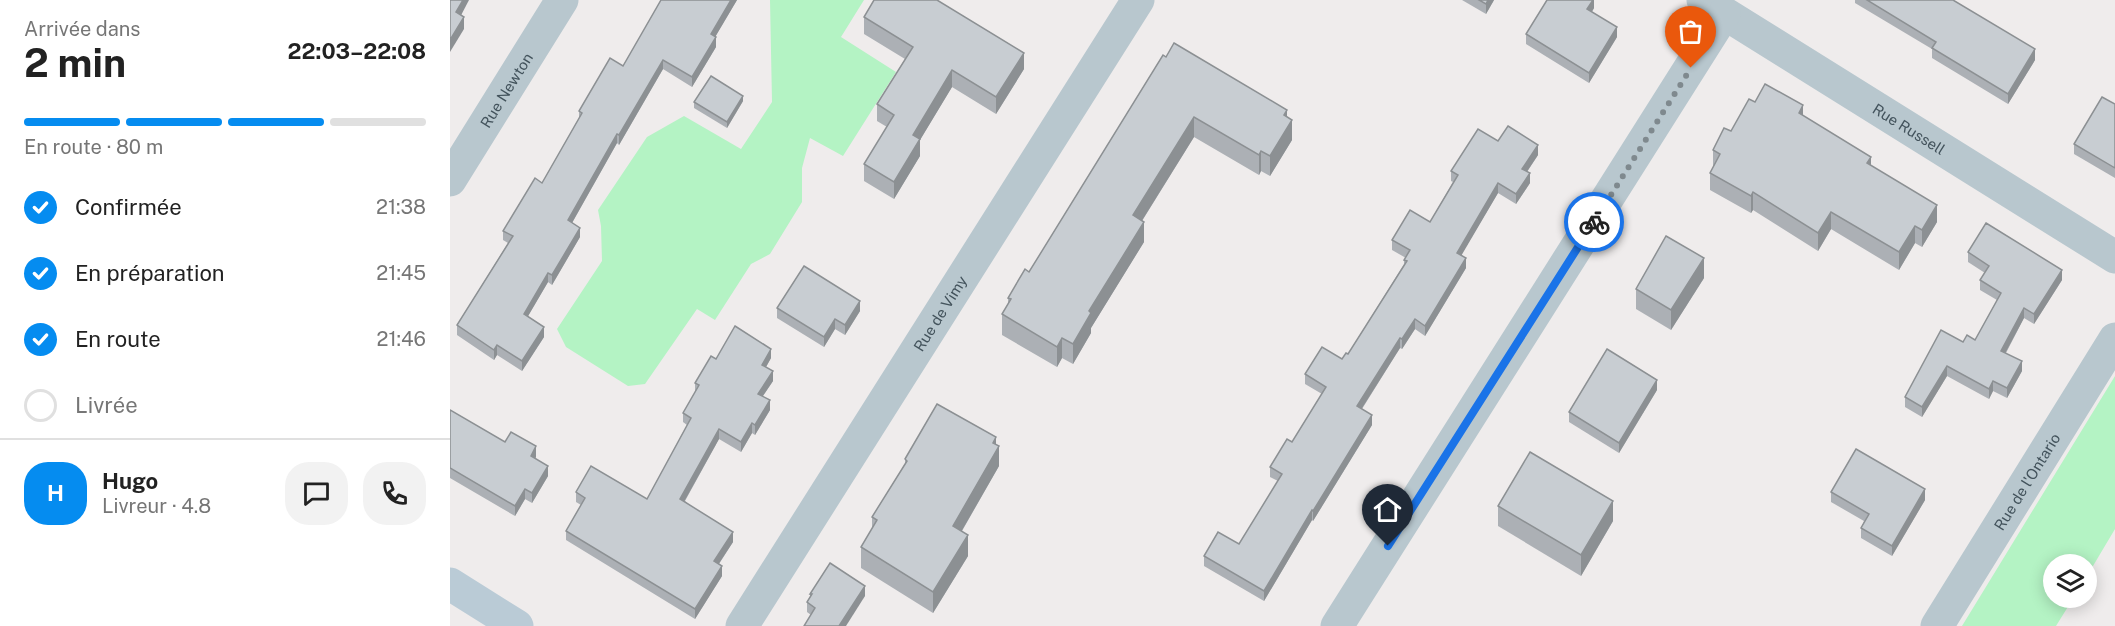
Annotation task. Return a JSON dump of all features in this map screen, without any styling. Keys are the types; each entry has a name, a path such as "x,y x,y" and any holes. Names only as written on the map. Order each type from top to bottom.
{"main road":[{"path":"450,584 518,626"}],"street":[{"name":"Rue Newton","path":"450,180 561,0"},
{"name":"Rue de Vimy","path":"741,626 1138,0"},
{"name":"Rue Russell","path":"1714,7 2115,257"},
{"path":"1337,626 1714,7"},
{"name":"Rue de l'Ontario","path":"1937,626 2115,339"}],"green space":[{"path":"770,0 864,0 841,37 896,72 843,156 810,138 802,168 802,202 770,254 751,264 715,320 697,309 645,384 628,386 566,347 557,329 602,261 598,210 647,137 684,116 741,149 772,102"},
{"path":"2115,376 2115,529 2097,559 2097,554 2043,554 2043,608 2067,608 2056,626 1962,626"}],"building":[{"path":"450,0 463,0 456,12 464,17 450,40"},
{"path":"661,0 731,0 711,34 716,37 692,77 663,60 619,135 617,134 568,220 580,228 552,275 548,273 524,314 544,327 522,361 497,345 494,350 457,325 513,236 503,231 535,178 542,183 582,113 579,111 610,58 623,66"},
{"path":"874,0 937,0 1024,53 996,97 952,70 913,135 920,139 894,182 864,164 894,115 877,104 913,47 864,17"},
{"path":"1547,0 1593,0 1587,9 1617,27 1589,73 1526,34"},
{"path":"1867,0 1953,0 2035,49 2008,94 1932,48 1936,42"},
{"path":"1174,43 1287,110 1284,115 1292,120 1270,156 1261,151 1259,155 1194,117 1133,215 1144,222 1089,311 1091,313 1073,344 1062,338 1057,347 1002,314 1011,299 1008,298 1025,269 1029,272 1163,55 1166,57"},
{"path":"711,76 743,96 727,122 694,102"},
{"path":"1765,84 1803,105 1799,113 1871,157 1867,163 1937,205 1922,230 1915,226 1899,252 1831,212 1818,233 1753,192 1751,196 1710,173 1720,154 1713,150 1724,128 1731,131 1749,99 1755,102"},
{"path":"2102,97 2115,104 2115,168 2074,144"},
{"path":"1508,126 1538,145 1522,169 1530,173 1516,194 1498,183 1457,253 1466,258 1425,326 1415,319 1402,339 1400,338 1357,406 1372,415 1264,591 1204,556 1218,532 1239,544 1282,474 1270,467 1287,439 1292,442 1326,387 1305,374 1322,347 1342,359 1346,353 1348,354 1407,261 1404,260 1410,250 1392,240 1410,210 1430,222 1458,175 1451,171 1478,129 1498,141"},
{"path":"1986,223 2062,270 2034,314 2024,308 2001,351 2022,361 2007,388 1993,381 1989,389 1947,366 1922,407 1905,397 1941,330 1963,342 1967,335 1975,340 2001,293 1980,280 1989,266 1968,252"},
{"path":"1666,236 1704,258 1671,310 1636,289"},
{"path":"804,266 860,301 845,325 835,319 824,337 777,308"},
{"path":"735,326 771,349 762,365 773,371 758,394 770,400 755,425 752,423 741,442 719,429 680,499 733,532 714,561 722,566 695,609 566,531 585,498 576,492 591,466 647,499 691,418 683,413 699,385 695,383 711,356 716,359"},
{"path":"1607,349 1657,380 1619,443 1569,412"},
{"path":"937,404 996,437 993,443 999,446 953,526 968,535 933,592 861,547 877,520 872,517 907,461 905,459"},
{"path":"450,410 505,442 511,432 536,446 531,456 548,466 532,493 525,489 515,506 450,468"},
{"path":"1856,449 1925,489 1892,546 1861,528 1869,514 1831,492"},
{"path":"1530,452 1613,501 1581,555 1498,506"},
{"path":"830,563 865,586 839,626 804,626 815,608 807,602 812,594 810,594"}],"way so far":[{"path":"1594,222 1691,68"}],"route":[{"path":"1388,546 1594,222"}]}
